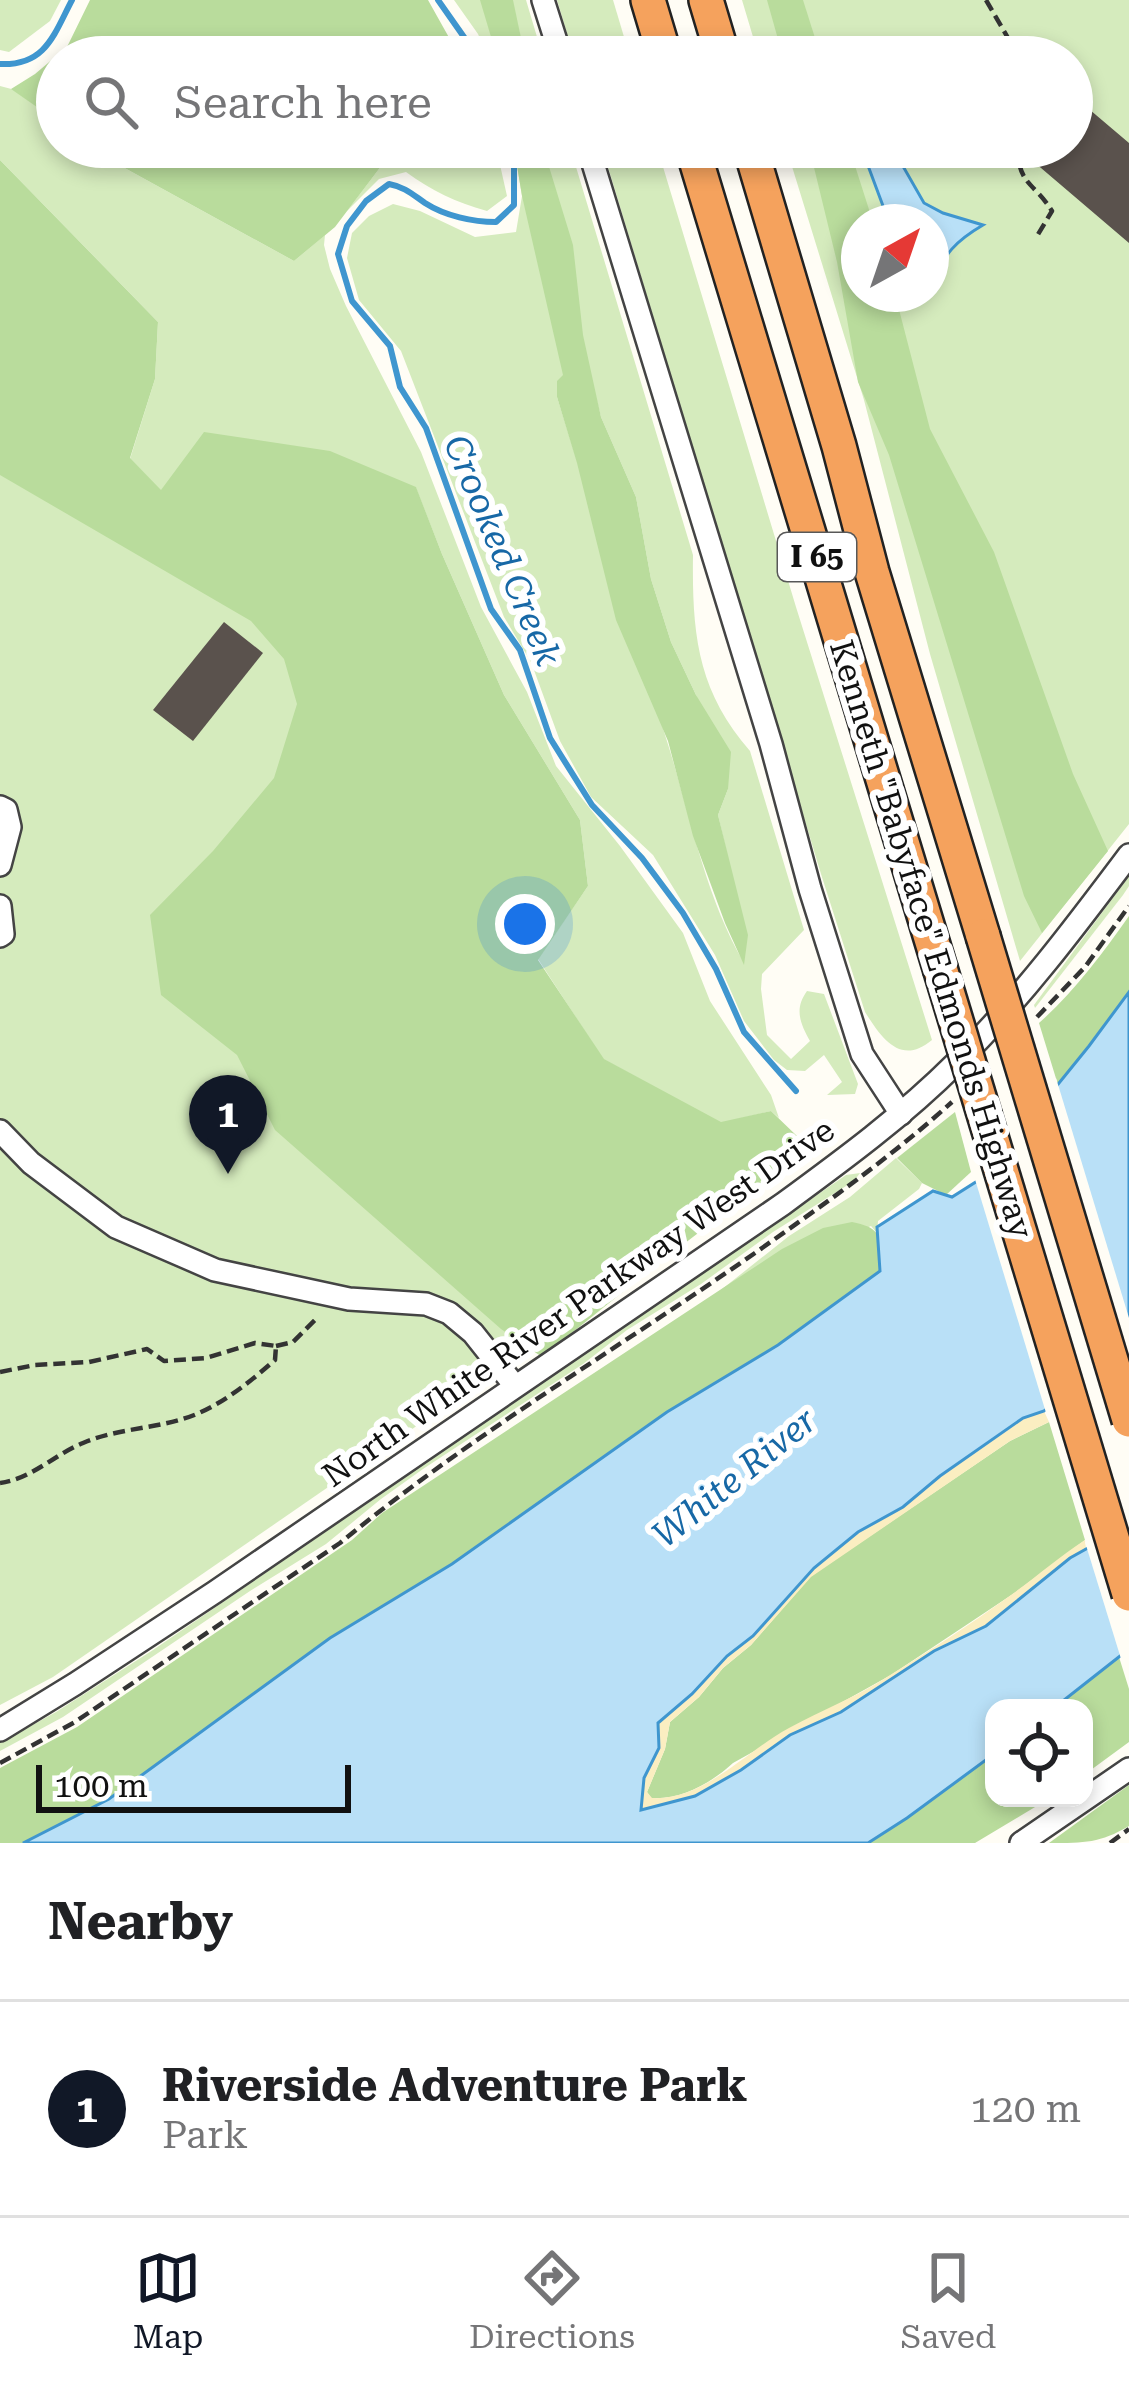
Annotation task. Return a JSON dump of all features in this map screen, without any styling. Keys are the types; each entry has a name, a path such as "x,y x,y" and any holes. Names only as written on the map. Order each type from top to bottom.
{"highway":[{"path":"648,0 659,36"},
{"path":"706,0 717,36"},
{"name":"Kenneth \"Babyface\" Edmonds Highway","path":"698,168 1129,1594"},
{"name":"Kenneth \"Babyface\" Edmonds Highway","path":"757,168 872,572 1129,1420"}],"street":[{"path":"543,0 554,36"},
{"path":"594,168 862,1054 901,1114"},
{"path":"0,807 6,810 10,827 0,865"},
{"name":"North White River Parkway West Drive","path":"0,1730 197,1604 783,1204 901,1114 1008,1009 1129,855"},
{"path":"0,906 0,936"},
{"path":"0,1131 31,1163 116,1227 215,1270 349,1299 426,1304 449,1312 473,1333 515,1386"},
{"path":"1021,1843 1129,1769"}],"path":[{"path":"986,0 1007,36"},
{"path":"1021,168 1023,178 1052,211 1036,236"},
{"path":"1037,1017 1085,967 1129,906"},
{"path":"0,1763 75,1722 340,1544 492,1431 851,1186 952,1102"},
{"path":"0,1372 88,1362 147,1349 164,1361 206,1358 255,1343 276,1346 293,1342 318,1317"},
{"path":"0,1484 38,1470 80,1444 198,1414 275,1360 276,1346"},
{"path":"1110,1843 1129,1829"}],"green space":[{"path":"0,0 61,0 50,21 9,52 0,50"},
{"path":"90,0 428,0 448,36 72,36"},
{"path":"454,0 526,0 537,36 478,34"},
{"path":"480,0 513,0 521,36 491,36"},
{"path":"557,0 613,0 624,36 568,36"},
{"path":"742,0 1129,0 1129,824 1020,961 930,654 864,400 792,168 1093,168 1093,36 753,36"},
{"path":"767,0 803,0 814,36 777,36"},
{"path":"36,73 36,106 11,89"},
{"path":"0,86 19,91 36,104 36,168 125,168 294,261 325,235 330,269 346,306 421,452 481,607 527,692 556,766 683,933 710,1001 771,1095 779,1118 771,1111 721,1123 603,1059 538,959 588,886 580,820 504,695 416,488 161,491 130,459 155,379 158,322 0,160"},
{"path":"0,160 158,322 155,379 130,458 161,490 204,432 330,451 416,487 504,695 580,820 588,886 538,960 604,1059 721,1122 771,1111 798,1137 774,1175 542,1357 501,1329 275,1130 237,1055 161,995 150,915 213,851 274,778 297,704 284,659 251,621 0,475"},
{"path":"125,168 380,168 335,227 294,261"},
{"path":"380,168 501,168 507,196 487,211 444,195 406,172 379,179 347,211"},
{"path":"517,168 576,168 693,555 694,610 708,683 750,751 804,930 762,974 767,1035 791,1059 810,1041 800,1016 803,998 807,991 824,994 858,1084 855,1094 827,1095 842,1082 824,1055 805,1071 787,1070 774,1060 744,1021 715,955 653,855 591,797 560,741 531,662 504,617 401,351 359,300 347,258 352,233 369,216 393,204 475,237 516,232 522,196","holes":["590,374 601,417 636,497 651,579 728,789 718,815 744,963 708,881 557,397"]},
{"path":"517,168 549,168 573,245 583,335 601,417 636,497 651,579 671,642 731,752 728,789 718,815 748,935 744,965 693,836 668,741 616,620 557,397 557,381 563,375"},
{"path":"608,168 663,168 932,1040 921,1047 902,1050 893,1046 865,1012"},
{"path":"814,168 856,168 867,204 841,204 841,285"},
{"path":"846,312 900,312 930,429 994,552 1073,774 1108,851 1042,933 1024,896 889,455 858,382"},
{"path":"0,430 313,658 550,1334 53,1677 0,1705"},
{"path":"1129,876 1123,895 1035,1008 1034,1005"},
{"path":"1129,916 1129,992 1058,1085 1039,1023 1076,986"},
{"path":"955,1112 971,1172 946,1195 922,1183 897,1158"},
{"path":"896,1158 922,1183 878,1221 877,1233 871,1226 707,1301 789,1236 850,1197"},
{"path":"860,1173 423,1469 326,1544 63,1717 0,1751 0,1743 153,1650 846,1175"},
{"path":"852,1222 876,1232 880,1271 452,1564 330,1638 109,1799 23,1843 0,1843 0,1768 77,1727 352,1540 382,1513 782,1249 823,1228"},
{"path":"1049,1422 1085,1540 891,1675 695,1789 651,1798 647,1792 665,1749 670,1722 751,1645 811,1576 1010,1441"},
{"path":"1119,1657 1129,1689 1129,1742 1093,1768 1093,1699 1065,1699"},
{"path":"985,1761 985,1807 1035,1807 975,1843 868,1843"},
{"path":"1129,1785 1129,1826 1092,1841 1049,1843"}],"sand":[{"path":"1044,1411 1049,1422 1010,1441 811,1577 751,1645 670,1722 665,1749 647,1792 652,1798 671,1797 706,1783 789,1728 863,1691 934,1647 1085,1540 1086,1549 986,1626 934,1651 841,1712 790,1735 695,1796 641,1811 644,1778 659,1748 657,1723 753,1636 814,1568 858,1532 903,1507 1023,1418"}],"water":[{"path":"869,168 904,168 924,203 882,204"},
{"path":"949,215 983,225 965,237 949,253"},
{"name":"White River","path":"1129,992 1129,1334 1044,1411 1023,1418 814,1568 753,1636 658,1723 659,1748 644,1778 641,1810 695,1796 790,1735 841,1712 934,1651 986,1626 1070,1558 1129,1525 1129,1649 1065,1699 985,1699 985,1761 868,1843 23,1843 109,1799 330,1638 452,1564 667,1412 778,1345 880,1271 877,1227 933,1191 952,1197 982,1178"}],"pier":[{"path":"1056,1078 1129,1318 1129,1342 1047,1416 974,1176"},
{"path":"1129,1519 1129,1656 1122,1662 1085,1542"}],"building":[{"path":"1093,112 1129,143 1129,243 1041,168 1093,168"},
{"path":"224,622 263,653 193,741 153,710"}],"waterway":[{"name":"Crooked Creek","path":"53,36 72,0"},
{"name":"Crooked Creek","path":"438,0 463,36"},
{"name":"Crooked Creek","path":"0,64 36,55"},
{"name":"Crooked Creek","path":"514,168 514,205 496,222 450,215 389,184 366,201 347,226 338,254 352,301 390,346 400,387 426,428 491,609 520,650 550,738 592,805 642,858 683,913 716,969 744,1032 796,1091"}],"place":[{"name":"Riverside Adventure Park","path":"228,1174"}]}
